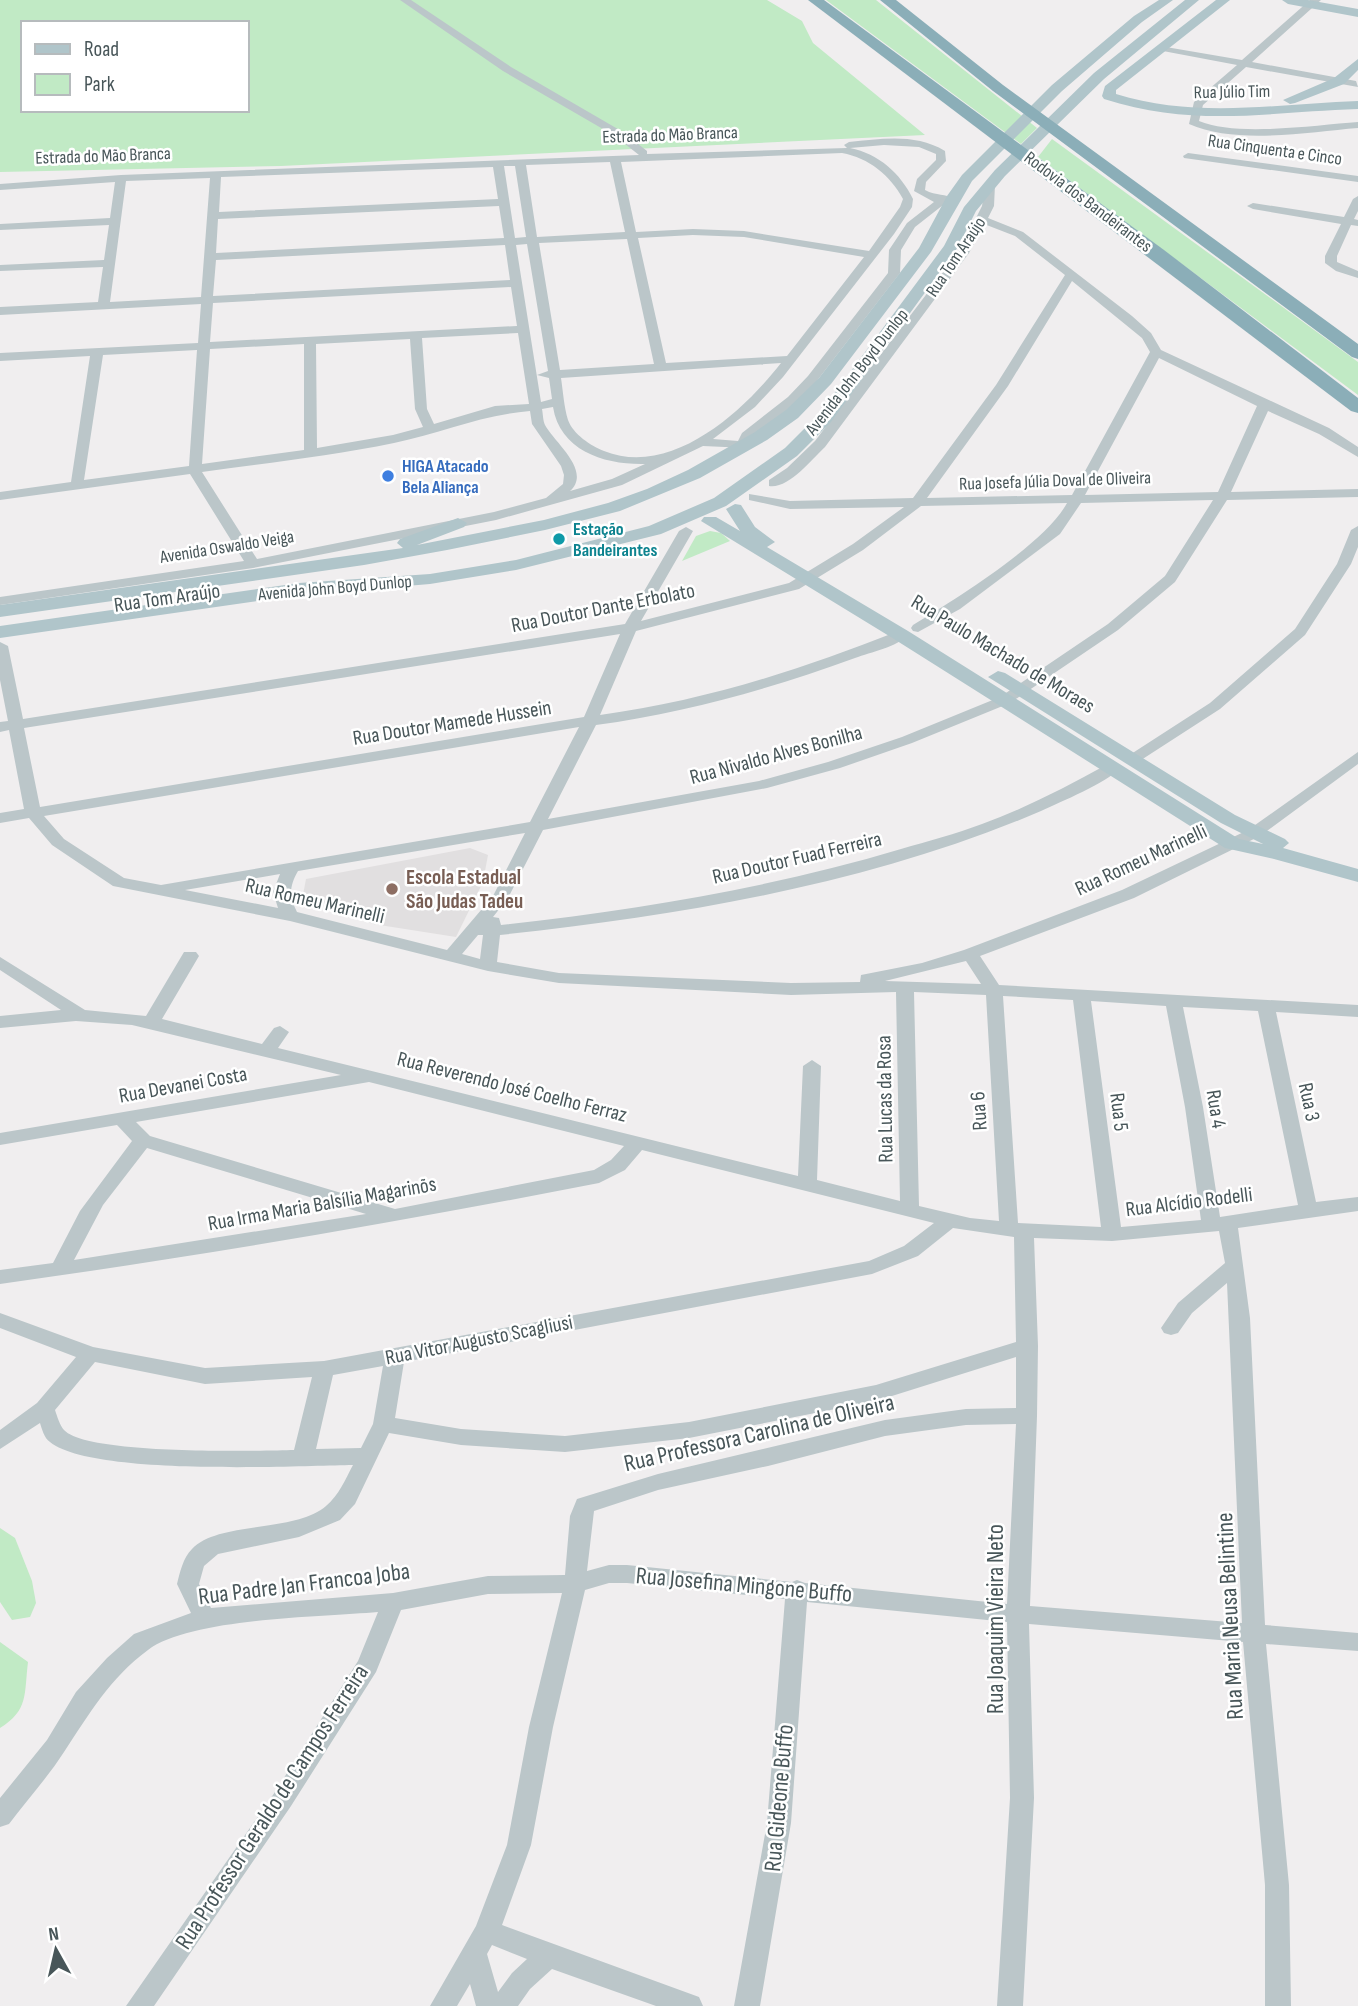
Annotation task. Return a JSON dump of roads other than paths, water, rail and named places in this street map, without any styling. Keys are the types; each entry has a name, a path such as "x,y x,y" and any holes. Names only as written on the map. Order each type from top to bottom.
{"highway":[{"name":"Rodovia dos Bandeirantes","path":"815,0 1158,254 1358,407"},
{"name":"Rodovia dos Bandeirantes","path":"887,0 998,88 1358,353"}],"main road":[{"path":"1138,19 1146,7 1139,0"},
{"path":"1161,0 1194,1"},
{"name":"Avenida John Boyd Dunlop","path":"0,611 396,555 545,525 617,507 694,474 742,444 761,436 792,414 825,381 926,249 948,198 1057,88 1161,0"},
{"path":"1099,76 1115,71 1144,53 1163,48 1224,0"},
{"path":"1288,0 1314,2 1358,13"},
{"name":"Avenida John Boyd Dunlop","path":"539,563 620,541 689,517 720,502 791,452 825,418 854,382 951,247 969,210 995,179 1099,76 1194,1"},
{"name":"Rua Júlio Tim","path":"1163,48 1110,89 1109,96 1155,109 1238,115 1321,105 1358,105"},
{"path":"1196,113 1296,99 1339,81 1358,63"},
{"path":"1296,99 1321,105 1357,83"},
{"path":"710,521 754,498 774,483 794,461 791,452 779,446 742,444"},
{"name":"Rua Paulo Machado de Moraes","path":"735,509 748,530 812,575"},
{"name":"Rua Tom Araújo","path":"0,646 539,563 645,544 710,521"},
{"name":"Rua Paulo Machado de Moraes","path":"710,521 812,575 1013,695 1133,759 1254,833 1328,868"},
{"path":"403,582 393,577 388,569 407,543 458,523"},
{"name":"Avenida John Boyd Dunlop","path":"0,632 308,588 439,580"},
{"name":"Rua Paulo Machado de Moraes","path":"1013,695 1112,768 1232,844 1328,868"},
{"path":"1328,868 1358,876"}],"street":[{"path":"405,0 507,69 619,134 643,153"},
{"path":"1314,2 1198,104 1193,122 1198,126 1212,128 1258,131 1358,125"},
{"path":"1163,48 1357,83"},
{"path":"867,155 876,144"},
{"name":"Estrada do Mão Branca","path":"0,177 876,144 919,144 934,148 941,153 941,161 925,175"},
{"path":"0,187 121,178 498,166 842,150 867,155 904,191 908,200 906,206 890,232"},
{"name":"Rua Cinquenta e Cinco","path":"1188,156 1358,179"},
{"path":"615,160 661,368"},
{"path":"520,164 562,422 569,433 588,450 603,456 631,460 678,455"},
{"path":"498,166 534,407 544,436 568,466 571,474 569,485 545,504"},
{"path":"250,169 293,173"},
{"path":"885,171 925,175 918,186 919,191 932,199 948,198"},
{"path":"216,175 195,470 253,564"},
{"path":"103,306 121,178"},
{"name":"Rua Tom Araújo","path":"774,483 792,471 820,444 974,235 983,220 995,179"},
{"path":"890,232 948,198"},
{"path":"1358,200 1353,222 1331,256 1331,262 1340,269 1358,275"},
{"path":"215,216 503,202"},
{"path":"1253,206 1353,222"},
{"path":"701,442 742,444 747,436 792,400 894,273 895,250 916,219"},
{"path":"983,220 1019,234 1147,335 1156,352 1324,431 1358,453"},
{"path":"0,227 115,221"},
{"path":"211,257 719,232 870,255"},
{"name":"Avenida Oswaldo Veiga","path":"0,601 253,564 545,504 617,482 701,442 751,404 779,374 890,232"},
{"path":"974,235 1001,232 1019,234"},
{"path":"0,268 107,263"},
{"name":"Rua Doutor Dante Erbolato","path":"8,726 630,628 761,596 812,575 858,547 915,504 1002,386 1070,276"},
{"path":"0,312 516,283"},
{"path":"0,357 523,328"},
{"path":"416,334 421,409 431,430"},
{"path":"310,340 310,454"},
{"path":"77,486 97,352"},
{"name":"Rua Doutor Mamede Hussein","path":"0,818 590,721 645,715 767,685 828,665 909,632 966,598 1055,531 1076,499 1156,352"},
{"path":"480,414 530,381 555,374 790,359"},
{"path":"736,363 760,366 779,374"},
{"path":"0,496 310,454 395,439 480,414 558,402"},
{"name":"Rua Nivaldo Alves Bonilha","path":"153,891 761,785 834,765 907,740 1013,695 1113,627 1170,579 1223,495 1264,405"},
{"name":"Rua Josefa Júlia Doval de Oliveira","path":"754,498 790,505 915,504 1358,493"},
{"path":"1133,759 1215,706 1300,632 1344,564 1358,530"},
{"path":"488,967 484,930 492,908 500,898 590,721 630,628 686,531"},
{"name":"Rua Romeu Marinelli","path":"0,646 8,726 33,813 42,827 58,842 119,882 153,891 290,916 488,967 559,978 822,988 905,986 1358,1011"},
{"name":"Rua Romeu Marinelli","path":"822,988 924,968 971,954 1128,894 1254,833 1358,757"},
{"name":"Rua Doutor Fuad Ferreira","path":"484,930 565,923 748,894 844,871 987,828 1057,798 1112,768"},
{"path":"290,916 281,900 281,886 292,867"},
{"path":"234,905 246,875"},
{"path":"450,957 484,930"},
{"path":"971,954 994,990"},
{"path":"151,1022 190,956"},
{"path":"0,962 80,1014"},
{"name":"Rua Romeu Marinelli","path":"905,986 924,968"},
{"name":"Rua Lucas da Rosa","path":"905,986 910,1210"},
{"name":"Rua 6","path":"994,990 1017,1231"},
{"name":"Rua 5","path":"1082,995 1112,1234"},
{"name":"Rua 4","path":"1173,999 1194,1107 1201,1164 1220,1224"},
{"name":"Rua 3","path":"1266,1005 1308,1209"},
{"path":"0,1022 80,1014"},
{"name":"Rua Reverendo José Coelho Ferraz","path":"80,1014 111,1015 151,1022 949,1221 1017,1231"},
{"path":"267,1050 280,1032"},
{"path":"807,1186 812,1066"},
{"name":"Rua Devanei Costa","path":"0,1139 373,1076"},
{"path":"121,1119 143,1140 394,1216"},
{"path":"61,1267 73,1235 91,1205 143,1140"},
{"name":"Rua Irma Maria Balsília Magarinõs","path":"0,1277 145,1257 394,1216 599,1176 618,1165 638,1142"},
{"name":"Rua Alcídio Rodelli","path":"1017,1231 1112,1234 1220,1224 1308,1209 1358,1204"},
{"name":"Rua Vitor Augusto Scagliusi","path":"0,1320 90,1354 205,1376 324,1369 872,1266 911,1251 949,1221"},
{"name":"Rua Maria Neusa Belintine","path":"1220,1224 1235,1265 1245,1400 1254,1634 1277,1885 1278,2006"},
{"name":"Rua Joaquim Vieira Neto","path":"1010,2006 1021,1798 1018,1614 1028,1346 1017,1231"},
{"path":"1171,1328 1185,1308 1235,1265"},
{"path":"383,1424 461,1437 565,1444 689,1430 876,1393 1028,1346"},
{"path":"0,1441 44,1409 90,1354"},
{"path":"204,1618 188,1584 194,1560 201,1552 214,1546 299,1528 332,1514 347,1498 383,1424 395,1356"},
{"path":"303,1458 324,1369"},
{"path":"44,1409 55,1435 83,1449 181,1459 365,1457"},
{"name":"Rua Professora Carolina de Oliveira","path":"575,1584 580,1516 585,1505 599,1499 657,1482 768,1458 885,1428 966,1417 1027,1416"},
{"name":"Rua Josefina Mingone Buffo","path":"575,1584 608,1574 627,1574 797,1589 1018,1614 1358,1642"},
{"path":"443,2006 481,1942 519,1844 541,1727 575,1584"},
{"name":"Rua Padre Jan Francoa Joba","path":"0,1816 55,1746 84,1699 115,1665 142,1641 204,1618 393,1602 488,1585 575,1584"},
{"name":"Rua Gideone Buffo","path":"747,2006 774,1863 782,1796 788,1677 797,1589"},
{"name":"Rua Professor Geraldo de Campos Ferreira","path":"139,2006 282,1799 368,1665 393,1602"},
{"path":"481,1942 548,1956 690,2006"},
{"path":"481,1942 489,2006"},
{"path":"503,2006 521,1981 548,1956"}],"place":[{"name":"HIGA Atacado Bela Aliança","path":"388,476"},
{"name":"Estação Bandeirantes","path":"559,539"},
{"name":"Escola Estadual São Judas Tadeu","path":"392,889"}]}
